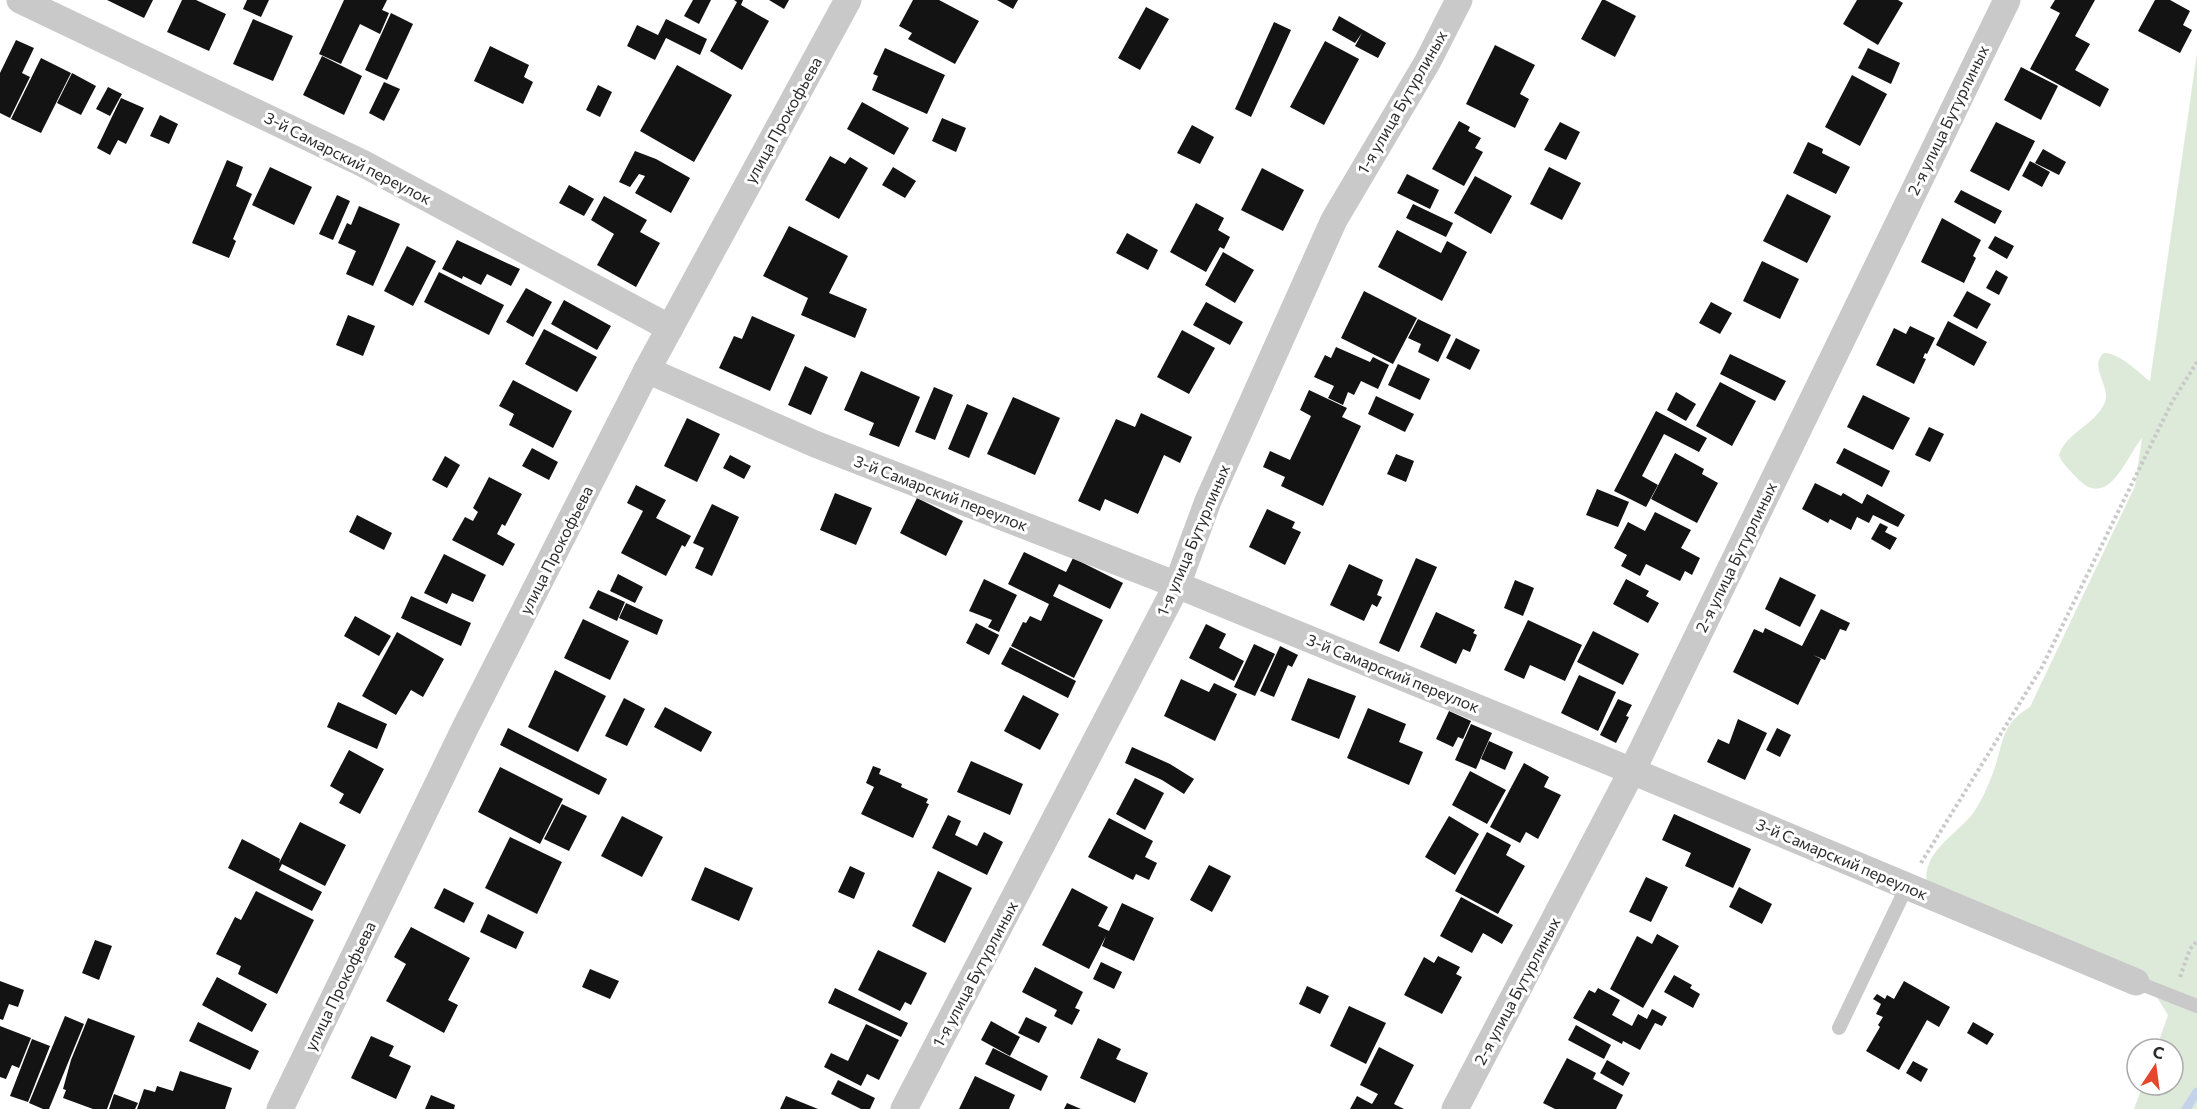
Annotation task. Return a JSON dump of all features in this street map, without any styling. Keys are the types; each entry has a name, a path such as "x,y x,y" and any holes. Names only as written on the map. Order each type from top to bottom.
{"street":[{"name":"3-й Самарский переулок","path":"20,0 362,163 670,328"},
{"name":"улица Прокофьева","path":"280,1109 465,728 647,370 849,0"},
{"name":"1-я улица Бутурлиных","path":"904,1109 1177,585 1208,501 1334,220 1428,61 1459,0"},
{"name":"2-я улица Бутурлиных","path":"1455,1109 1632,771 2007,0"},
{"name":"3-й Самарский переулок","path":"647,370 815,444 1177,585 1632,771 2136,982"}],"lane":[{"path":"1839,1028 1907,886"},
{"path":"2136,982 2197,1006"}],"path":[{"path":"1907,886 2042,667 2172,402 2197,362"},
{"path":"2173,996 2190,949 2197,941"}],"green space":[{"path":"2197,53 2197,1109 2134,1109 2138,1097 2185,1097 2185,1037 2160,1037 2168,1015 2142,973 1927,884 1927,873 1935,853 1974,812 1988,786 2005,734 2014,720 2030,707 2135,486 2142,438 2115,478 2106,486 2097,489 2087,486 2076,477 2059,455 2068,440 2095,417 2105,402 2105,389 2098,364 2100,358 2104,353 2117,356 2150,381"}],"building":[{"path":"107,0 153,0 144,18"},
{"path":"182,0 196,0 226,14 209,51 167,32"},
{"path":"247,0 269,0 261,17 243,9"},
{"path":"344,0 387,0 382,10 389,13 380,34 360,24 341,64 319,54"},
{"path":"693,0 711,0 699,24 684,16"},
{"path":"734,0 743,0 741,5 769,21 742,70 710,51 737,2"},
{"path":"769,0 789,0 784,9"},
{"path":"913,0 939,0 979,21 955,64 908,39 912,33 899,26"},
{"path":"997,0 1018,0 1013,9"},
{"path":"1602,0 1636,16 1615,57 1581,39"},
{"path":"1857,0 1898,0 1903,3 1878,45 1843,24"},
{"path":"2055,0 2095,0 2075,36 2090,44 2075,70 2109,89 2100,107 2030,69 2060,13 2050,8"},
{"path":"2155,0 2170,0 2190,11 2183,25 2192,30 2180,53 2138,31"},
{"path":"1146,7 1169,19 1140,70 1118,58"},
{"path":"391,13 413,24 387,80 365,70"},
{"path":"1339,16 1386,43 1378,58 1355,46 1362,33 1355,43 1332,30"},
{"path":"253,19 293,36 273,81 233,64"},
{"path":"666,19 707,39 700,55 666,38 655,60 627,46 637,25 658,35"},
{"path":"1274,22 1291,30 1251,117 1235,109"},
{"path":"16,40 34,48 22,73 30,77 10,118 0,113 0,73"},
{"path":"1325,41 1359,59 1324,125 1290,107"},
{"path":"1495,45 1535,65 1520,94 1529,99 1515,128 1466,104"},
{"path":"490,46 529,65 524,77 533,82 523,104 474,81"},
{"path":"885,48 945,75 927,114 872,90 878,76 873,74"},
{"path":"1868,48 1900,63 1891,84 1858,68"},
{"path":"322,56 362,76 344,115 303,95"},
{"path":"41,58 71,73 41,133 11,119"},
{"path":"677,65 732,95 694,162 640,131"},
{"path":"2021,67 2058,86 2041,120 2004,100"},
{"path":"72,73 96,86 81,115 57,103"},
{"path":"1852,75 1887,94 1860,146 1825,127"},
{"path":"384,82 400,89 384,121 369,113"},
{"path":"598,85 612,92 600,117 586,110"},
{"path":"108,87 122,94 110,116 96,109"},
{"path":"121,98 144,108 126,144 118,140 110,155 97,148"},
{"path":"862,102 909,128 894,155 847,129"},
{"path":"160,115 178,124 169,144 150,136"},
{"path":"942,118 966,128 956,152 932,141"},
{"path":"1459,121 1470,127 1468,131 1481,138 1475,148 1483,152 1464,186 1432,169"},
{"path":"1560,122 1580,132 1566,160 1544,150"},
{"path":"1996,122 2035,141 2009,191 1970,171"},
{"path":"1192,125 1214,137 1200,164 1177,153"},
{"path":"1808,142 1823,149 1822,153 1850,167 1836,194 1793,173"},
{"path":"2043,149 2066,162 2059,175 2035,163"},
{"path":"635,151 656,159 690,178 671,213 635,193 645,176 639,174 630,187 619,182"},
{"path":"830,156 845,164 850,157 868,168 839,219 805,200"},
{"path":"227,160 243,167 236,186 252,194 233,239 236,241 229,258 192,243"},
{"path":"2030,161 2050,172 2042,187 2022,176"},
{"path":"270,167 312,187 294,225 252,205"},
{"path":"893,167 916,181 905,198 882,185"},
{"path":"1549,167 1581,183 1562,220 1530,204"},
{"path":"1262,168 1304,190 1283,231 1241,210"},
{"path":"1407,174 1439,190 1430,209 1397,193"},
{"path":"1475,176 1512,196 1491,234 1454,213"},
{"path":"569,185 594,199 584,216 559,203"},
{"path":"1961,190 2002,211 1995,224 1954,202"},
{"path":"1787,194 1831,216 1807,263 1763,241"},
{"path":"337,195 350,201 333,240 319,234"},
{"path":"604,196 647,220 640,232 660,243 636,287 597,265 614,234 591,220"},
{"path":"1196,203 1224,218 1218,230 1230,237 1224,249 1220,247 1206,272 1170,252"},
{"path":"1413,204 1453,223 1446,237 1406,218"},
{"path":"359,206 400,224 373,286 346,274 356,251 338,243 347,223 351,225"},
{"path":"1942,218 1981,240 1973,256 1976,258 1964,283 1921,262"},
{"path":"789,226 848,256 829,293 867,309 855,338 801,315 808,298 763,276"},
{"path":"1397,230 1441,253 1447,241 1467,252 1442,301 1378,267"},
{"path":"1127,233 1158,250 1148,270 1116,253"},
{"path":"1995,236 2014,246 2007,259 1988,248"},
{"path":"457,240 520,269 511,286 487,274 481,285 442,269"},
{"path":"407,246 436,261 413,306 384,291"},
{"path":"1223,252 1254,270 1235,303 1205,285"},
{"path":"1762,261 1799,279 1780,319 1743,301"},
{"path":"1996,270 2008,277 1999,295 1986,288"},
{"path":"439,272 504,305 489,335 424,302"},
{"path":"526,288 552,302 533,337 506,322"},
{"path":"1364,291 1417,318 1393,364 1341,338"},
{"path":"1967,291 1991,304 1977,329 1953,316"},
{"path":"564,300 611,326 597,350 551,324"},
{"path":"1206,302 1243,322 1230,345 1193,325"},
{"path":"1711,302 1732,313 1720,334 1699,323"},
{"path":"348,315 375,326 363,356 336,345"},
{"path":"752,316 795,335 770,391 719,368 734,336 742,339"},
{"path":"1418,319 1451,335 1438,362 1418,352 1421,344 1408,338"},
{"path":"1948,321 1987,342 1974,366 1936,345"},
{"path":"1910,326 1935,338 1927,354 1925,353 1923,358 1926,359 1914,384 1876,365 1894,328 1906,334"},
{"path":"544,329 597,357 577,392 525,364"},
{"path":"1182,330 1215,348 1189,394 1157,377"},
{"path":"1456,338 1480,350 1470,370 1446,358"},
{"path":"1336,347 1370,362 1373,357 1389,365 1378,389 1361,381 1354,395 1348,392 1343,405 1328,398 1334,386 1314,377 1325,355 1331,358"},
{"path":"1730,354 1786,381 1775,401 1720,374"},
{"path":"1398,364 1430,379 1420,400 1388,385"},
{"path":"805,366 828,377 811,415 788,405"},
{"path":"861,371 920,397 899,447 869,435 874,423 844,410"},
{"path":"513,380 572,411 553,448 509,425 514,414 499,406"},
{"path":"1720,382 1756,401 1732,446 1696,426"},
{"path":"934,387 953,395 935,440 915,432"},
{"path":"1309,390 1347,408 1342,417 1361,426 1323,506 1281,486 1285,477 1263,467 1270,451 1290,460 1311,416 1300,410"},
{"path":"1676,392 1696,404 1686,421 1667,410"},
{"path":"1863,395 1910,418 1893,450 1847,427"},
{"path":"1376,396 1414,414 1405,432 1368,414"},
{"path":"1013,397 1060,418 1035,475 987,454"},
{"path":"967,404 988,413 969,458 948,449"},
{"path":"1656,411 1707,438 1699,452 1664,434 1642,476 1658,485 1646,507 1614,491"},
{"path":"1141,413 1192,437 1180,463 1164,455 1138,514 1105,499 1100,511 1078,501 1116,419 1135,427"},
{"path":"687,418 720,434 697,482 664,466"},
{"path":"1929,427 1944,434 1930,462 1915,455"},
{"path":"532,448 558,462 549,480 522,466"},
{"path":"1844,448 1890,471 1882,487 1836,463"},
{"path":"1675,453 1704,469 1702,474 1718,483 1697,523 1651,499"},
{"path":"1396,454 1414,461 1406,482 1387,474"},
{"path":"730,455 751,466 744,479 723,468"},
{"path":"445,456 460,465 447,488 432,480"},
{"path":"489,477 522,494 505,526 502,524 497,534 515,544 503,566 452,540 465,517 473,521 478,512 473,508"},
{"path":"1815,483 1841,496 1843,493 1862,504 1867,494 1905,515 1898,527 1873,515 1869,523 1857,517 1851,530 1830,519 1828,523 1802,509"},
{"path":"636,485 666,500 656,518 691,536 685,547 682,545 666,576 621,553 643,511 627,503"},
{"path":"1597,489 1629,502 1618,527 1586,515"},
{"path":"835,493 872,508 856,545 820,530"},
{"path":"917,498 963,521 946,556 900,533"},
{"path":"712,504 739,517 712,576 695,568 704,548 693,543"},
{"path":"1267,509 1295,522 1292,528 1301,532 1285,565 1249,547"},
{"path":"1655,512 1691,530 1681,548 1700,558 1692,575 1685,571 1680,581 1646,564 1640,576 1621,566 1627,555 1614,548 1628,522 1645,531"},
{"path":"357,515 392,533 384,550 349,532"},
{"path":"1880,523 1888,527 1885,532 1897,538 1890,550 1871,539"},
{"path":"1024,552 1066,572 1073,558 1123,583 1110,609 1059,584 1053,596 1103,620 1074,678 1011,646 1023,622 1026,623 1030,616 1041,621 1049,604 1008,584"},
{"path":"444,554 486,575 473,602 452,593 447,604 424,593"},
{"path":"1416,558 1437,567 1399,652 1379,643"},
{"path":"1349,564 1383,580 1377,595 1382,597 1377,607 1372,604 1364,621 1330,605"},
{"path":"618,574 643,587 635,603 610,591"},
{"path":"1780,577 1816,595 1800,627 1765,609"},
{"path":"984,579 1017,595 999,632 988,627 992,620 969,611"},
{"path":"1626,579 1649,591 1646,596 1659,603 1648,623 1613,604"},
{"path":"1515,580 1534,588 1523,616 1504,608"},
{"path":"598,590 625,602 617,621 589,608"},
{"path":"411,596 471,623 461,646 401,618"},
{"path":"626,603 663,620 657,635 619,618"},
{"path":"1821,609 1850,623 1846,631 1840,629 1825,660 1813,655 1821,659 1798,705 1733,672 1754,629 1763,633 1765,628 1802,646"},
{"path":"1436,612 1475,630 1473,633 1477,635 1470,652 1463,649 1456,664 1420,647"},
{"path":"355,616 391,636 379,656 344,636"},
{"path":"583,619 629,641 610,680 564,658"},
{"path":"1528,620 1582,645 1565,681 1530,665 1524,679 1504,670"},
{"path":"976,623 999,635 989,655 966,643"},
{"path":"1206,624 1226,634 1219,648 1244,661 1234,681 1189,658"},
{"path":"1593,631 1639,654 1623,685 1577,662"},
{"path":"397,632 444,659 423,697 411,690 396,715 362,696"},
{"path":"1254,644 1275,654 1255,696 1234,687"},
{"path":"1280,646 1298,655 1292,667 1288,665 1274,697 1260,691"},
{"path":"1010,647 1076,681 1068,698 1001,664"},
{"path":"555,670 606,696 578,752 528,727"},
{"path":"1579,675 1616,692 1598,731 1561,713"},
{"path":"1308,678 1356,696 1339,739 1291,720"},
{"path":"1181,679 1209,692 1214,683 1237,694 1215,741 1164,716"},
{"path":"1023,695 1059,714 1040,750 1004,731"},
{"path":"624,698 645,709 627,746 605,736"},
{"path":"1618,699 1632,705 1626,716 1629,717 1616,743 1600,735"},
{"path":"338,702 387,724 377,749 327,727"},
{"path":"665,707 712,732 701,752 654,727"},
{"path":"1368,708 1406,724 1399,742 1423,752 1409,785 1347,758"},
{"path":"1449,711 1471,721 1463,739 1458,737 1453,747 1436,739"},
{"path":"1738,719 1767,733 1745,780 1707,762 1718,739 1729,744"},
{"path":"1471,724 1492,733 1476,769 1455,760"},
{"path":"508,728 607,779 599,795 500,745"},
{"path":"1777,728 1791,735 1780,757 1766,750"},
{"path":"1489,741 1513,752 1505,770 1481,759"},
{"path":"1132,747 1170,764 1194,779 1184,794 1162,780 1125,763"},
{"path":"349,750 384,769 360,814 339,803 344,794 330,786"},
{"path":"971,761 1023,784 1010,815 957,792"},
{"path":"1524,763 1549,777 1544,787 1561,795 1538,839 1526,832 1520,843 1490,827"},
{"path":"873,766 881,769 879,774 928,799 926,803 929,804 913,838 861,814 874,787 866,783"},
{"path":"500,767 563,799 540,844 478,812"},
{"path":"1470,771 1506,790 1487,824 1452,805"},
{"path":"1135,778 1164,793 1145,830 1116,814"},
{"path":"562,804 587,816 569,851 544,839"},
{"path":"1674,814 1751,849 1733,888 1685,866 1691,853 1662,840"},
{"path":"948,815 961,821 955,835 977,846 984,832 1003,842 987,875 932,848"},
{"path":"622,816 663,837 642,877 601,856"},
{"path":"1449,816 1479,834 1455,875 1425,857"},
{"path":"1109,818 1153,841 1145,857 1157,863 1149,880 1136,874 1133,880 1088,857"},
{"path":"300,822 346,845 325,886 282,864 279,870 322,892 312,911 228,868 242,839 280,859 279,863"},
{"path":"1487,832 1511,845 1506,855 1525,866 1498,914 1455,891"},
{"path":"510,837 562,862 537,914 485,888"},
{"path":"1209,865 1231,876 1212,912 1190,900"},
{"path":"850,866 865,873 854,899 838,892"},
{"path":"705,867 753,888 739,921 691,900"},
{"path":"938,871 972,888 945,943 912,926"},
{"path":"1646,877 1668,887 1651,922 1629,912"},
{"path":"1739,887 1772,904 1762,924 1729,907"},
{"path":"444,888 474,903 464,923 434,908"},
{"path":"1072,888 1108,907 1098,926 1109,931 1122,903 1154,918 1134,961 1102,946 1106,936 1089,969 1042,945"},
{"path":"256,891 314,920 277,994 238,974 241,966 216,954 235,917 241,920"},
{"path":"1461,897 1513,925 1502,944 1483,933 1472,953 1440,936"},
{"path":"488,914 524,932 516,949 480,932"},
{"path":"411,927 470,958 448,1000 458,1005 444,1033 386,1001 406,964 394,957"},
{"path":"1657,934 1679,946 1643,1008 1610,989 1637,936 1652,944"},
{"path":"95,940 112,946 99,980 82,973"},
{"path":"878,950 927,973 911,1005 905,1002 900,1011 858,990"},
{"path":"1438,956 1460,967 1456,974 1462,977 1442,1014 1404,995 1424,957 1434,963"},
{"path":"1101,962 1122,972 1114,989 1093,979"},
{"path":"1035,967 1083,992 1075,1008 1080,1010 1072,1025 1054,1016 1057,1010 1022,992"},
{"path":"590,969 619,981 610,999 582,987"},
{"path":"1674,975 1692,985 1690,988 1700,994 1693,1008 1664,992"},
{"path":"217,977 267,1004 252,1032 202,1005"},
{"path":"0,981 24,990 18,1007 9,1004 3,1020 0,1019"},
{"path":"1904,981 1950,1007 1939,1027 1927,1020 1899,1070 1866,1051 1883,1017 1876,1014 1881,1004 1873,999 1877,994 1885,999 1887,995 1894,999"},
{"path":"1307,986 1329,996 1320,1014 1299,1004"},
{"path":"835,988 908,1023 901,1037 828,1003"},
{"path":"1598,988 1620,1000 1612,1015 1632,1026 1638,1014 1647,1019 1652,1009 1667,1017 1662,1026 1655,1023 1640,1050 1623,1041 1622,1044 1573,1018 1589,990 1595,993"},
{"path":"1349,1006 1386,1023 1366,1064 1330,1046"},
{"path":"65,1016 84,1024 49,1109 43,1109 29,1103"},
{"path":"1026,1017 1047,1027 1039,1043 1018,1033"},
{"path":"88,1018 135,1036 107,1109 93,1109 63,1098 66,1090 63,1089 71,1060"},
{"path":"991,1021 1020,1037 1010,1056 981,1040"},
{"path":"198,1022 259,1051 250,1070 189,1041"},
{"path":"1973,1022 1994,1034 1987,1045 1967,1033"},
{"path":"866,1024 899,1040 879,1080 867,1074 861,1086 824,1067 831,1053 848,1061"},
{"path":"1576,1025 1611,1045 1604,1059 1568,1040"},
{"path":"0,1026 31,1038 19,1068 12,1065 6,1079 0,1077"},
{"path":"371,1036 394,1046 389,1056 411,1066 396,1099 351,1078"},
{"path":"1098,1038 1121,1049 1116,1059 1148,1073 1135,1103 1080,1078"},
{"path":"32,1039 50,1046 28,1102 10,1096"},
{"path":"1379,1047 1414,1065 1394,1104 1404,1109 1350,1109 1357,1096 1372,1104 1378,1094 1360,1085"},
{"path":"993,1048 1048,1076 1041,1091 985,1064"},
{"path":"1567,1058 1596,1073 1593,1079 1623,1095 1616,1109 1555,1109 1543,1103"},
{"path":"1607,1060 1630,1073 1623,1086 1600,1073"},
{"path":"1913,1061 1928,1069 1921,1082 1906,1073"},
{"path":"180,1071 232,1088 225,1109 137,1109 144,1089 155,1092 157,1086 173,1091"},
{"path":"975,1076 1015,1095 1009,1109 959,1109"},
{"path":"838,1080 875,1098 870,1109 861,1109 831,1094"},
{"path":"114,1094 138,1103 135,1109 109,1109"},
{"path":"431,1095 455,1105 454,1109 425,1109"},
{"path":"786,1096 818,1109 780,1109"},
{"path":"1067,1103 1081,1109 1064,1109"}],"waterway":[{"path":"2186,1109 2197,1092"}]}
